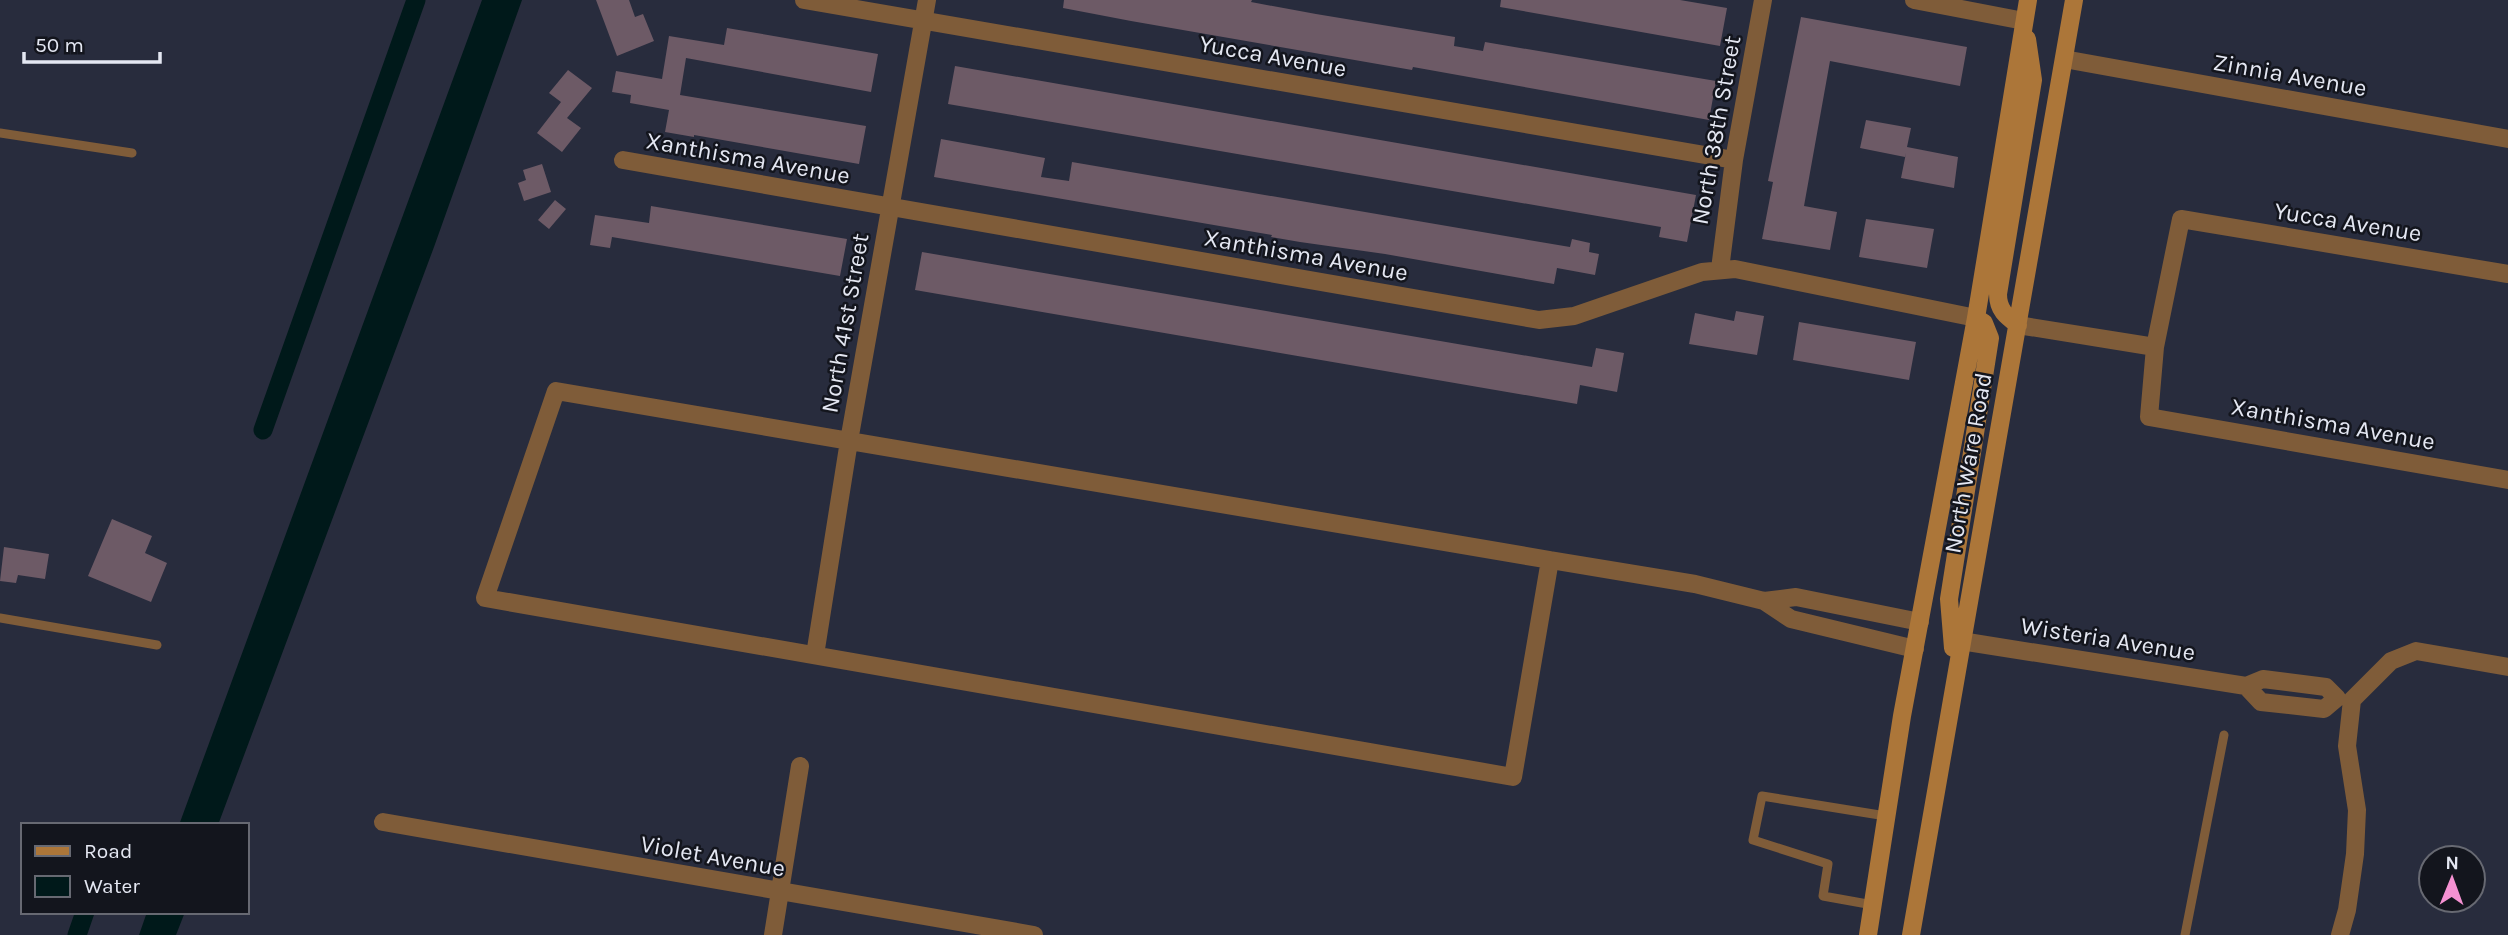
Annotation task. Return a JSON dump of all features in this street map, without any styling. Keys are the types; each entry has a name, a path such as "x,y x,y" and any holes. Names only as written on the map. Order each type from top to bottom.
{"main road":[{"name":"North Ware Road","path":"1868,935 1915,649 1976,318 2028,0"},
{"name":"North Ware Road","path":"1912,935 2074,0"},
{"path":"2018,325 2002,313 1998,294 2033,80 2024,21"},
{"path":"1956,673 1949,599 1990,338 1984,323 1976,318"}],"street":[{"name":"Yucca Avenue","path":"804,0 1734,160"},
{"name":"North 41st Street","path":"815,655 849,441 927,0"},
{"name":"North 38th Street","path":"1720,269 1734,160 1763,0"},
{"path":"1914,0 2024,21"},
{"name":"Zinnia Avenue","path":"2064,59 2508,139"},
{"name":"Xanthisma Avenue","path":"622,160 1539,320 1574,316 1702,272 1720,269 1735,269 1976,318"},
{"name":"Yucca Avenue","path":"2155,347 2181,219 2508,274"},
{"path":"2018,325 2155,347"},
{"name":"Xanthisma Avenue","path":"2155,347 2149,416 2508,480"},
{"path":"1550,560 1513,776 485,598 556,391 1695,584 1764,601 1791,619 1915,649"},
{"path":"1764,601 1796,597 1920,622"},
{"path":"1841,630 1847,607"},
{"name":"Wisteria Avenue","path":"1961,641 2246,686 2261,702 2324,709 2344,699"},
{"path":"2340,935 2347,910 2355,854 2357,810 2347,746 2344,699 2391,661 2416,651 2508,667"},
{"path":"773,935 800,766"},
{"name":"Violet Avenue","path":"383,822 1034,935"}],"lane":[{"path":"0,133 132,153"},
{"path":"0,618 157,645"},
{"path":"2185,935 2224,735"},
{"path":"1872,905 1823,896 1828,864 1753,840 1762,796 1886,816"}],"water":[{"path":"482,0 522,0 434,247 219,823 180,823"},
{"path":"146,914 184,914 176,935 139,935"}],"building":[{"path":"596,0 629,0 635,17 643,14 654,41 617,56"},
{"path":"1064,0 1252,0 1251,2 1316,14 1455,37 1454,46 1483,51 1485,42 1716,81 1709,120 1413,67 1412,70 1131,21 1063,8"},
{"path":"1501,0 1680,0 1727,8 1720,46 1500,7"},
{"path":"1801,17 1967,47 1960,86 1830,61 1804,206 1837,212 1830,250 1762,239 1773,182 1768,181"},
{"path":"727,28 878,54 871,92 686,58 680,95 866,126 859,164 665,132 669,110 630,103 631,95 612,92 616,71 662,79 669,36 724,45"},
{"path":"955,66 1696,195 1687,242 1659,237 1661,227 948,104"},
{"path":"568,70 592,88 567,118 581,128 562,152 537,133 561,102 549,93"},
{"path":"1866,120 1911,128 1907,147 1958,157 1954,188 1901,178 1906,153 1905,157 1860,148"},
{"path":"941,139 1045,158 1041,177 1069,181 1072,162 1570,247 1572,239 1590,243 1589,252 1599,254 1595,275 1557,268 1554,284 934,177"},
{"path":"542,164 551,192 524,201 518,183 526,180 523,170"},
{"path":"555,200 566,209 549,229 538,220"},
{"path":"651,206 847,239 840,276 612,237 610,248 590,245 595,215 649,223"},
{"path":"1866,219 1934,229 1927,268 1859,257"},
{"path":"922,252 1592,367 1596,348 1624,353 1617,392 1580,385 1577,404 915,290"},
{"path":"1736,311 1764,316 1757,355 1689,344 1695,313 1734,321"},
{"path":"1799,322 1916,342 1909,380 1793,360"},
{"path":"112,519 152,536 145,553 167,563 151,602 88,576"},
{"path":"4,547 49,554 45,579 18,575 16,583 0,581"}],"waterway":[{"path":"263,430 416,0"},
{"path":"77,935 84,914"}]}
